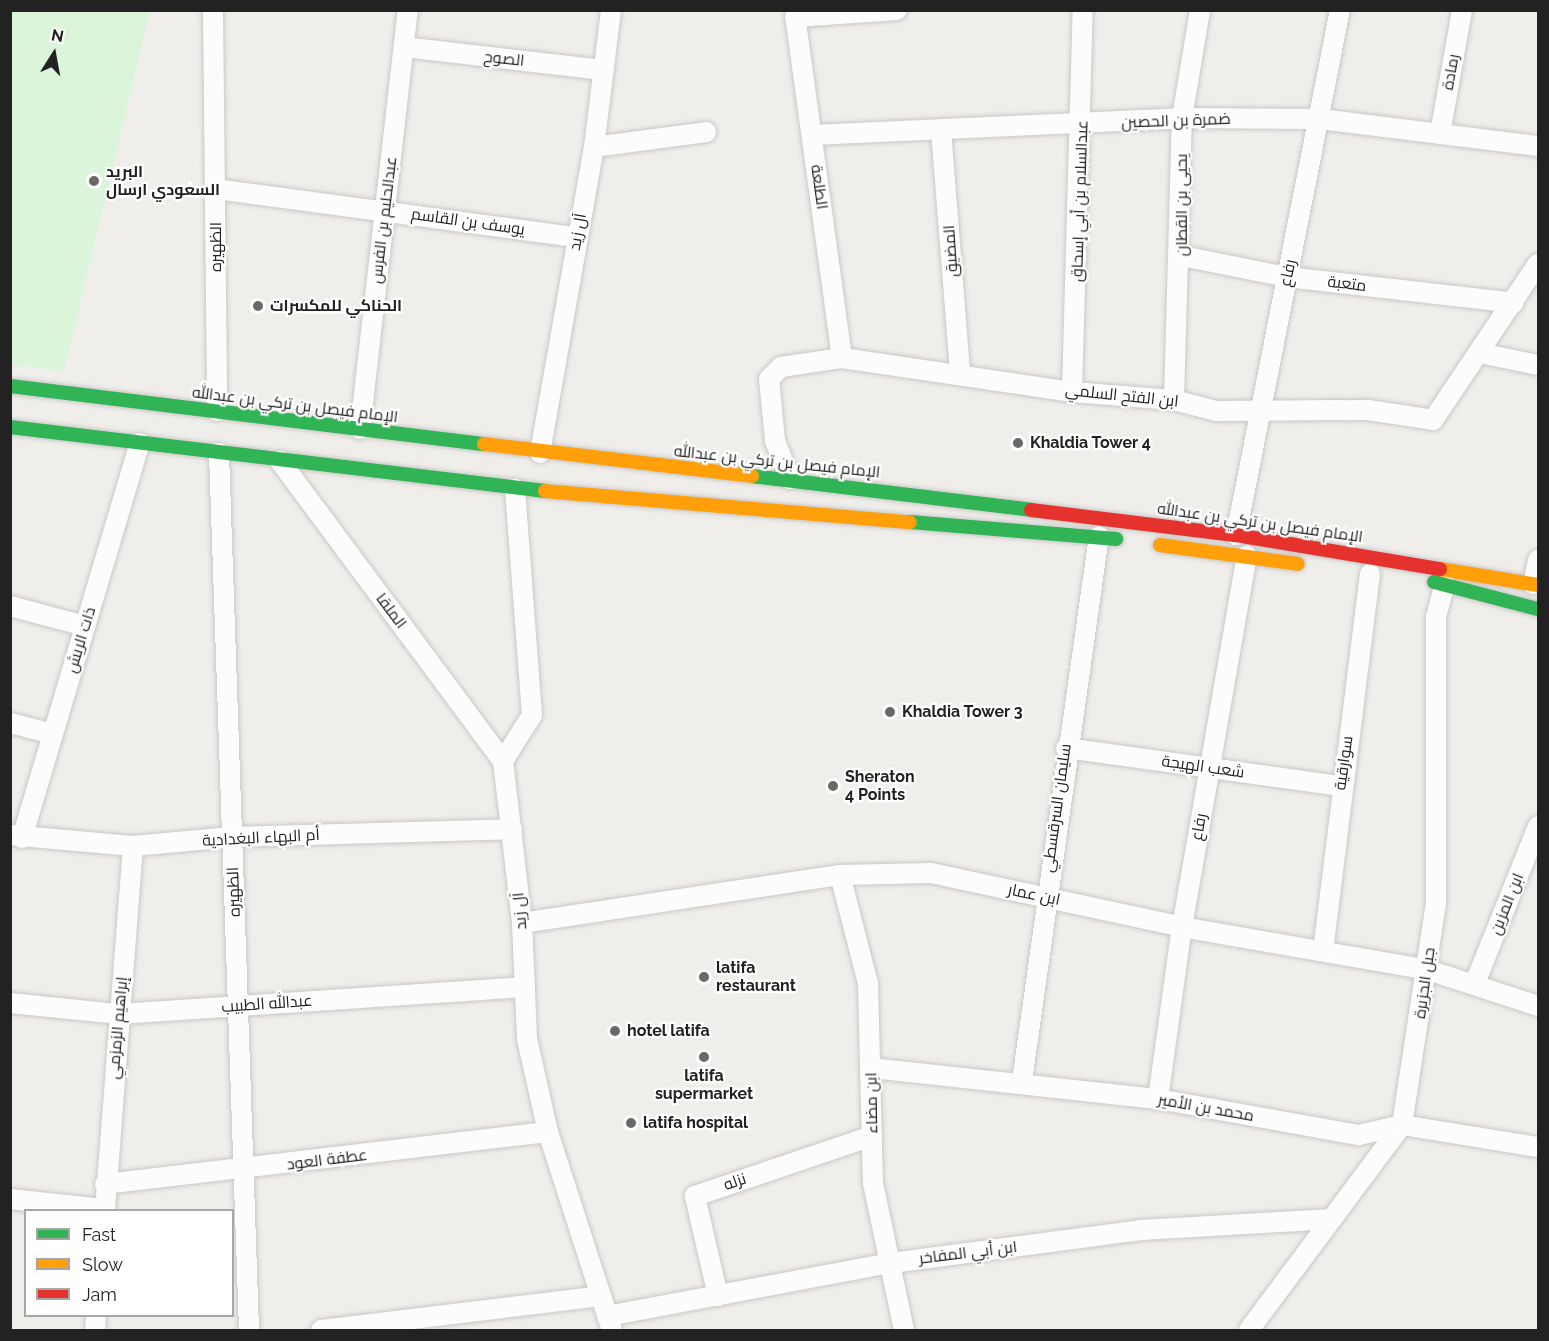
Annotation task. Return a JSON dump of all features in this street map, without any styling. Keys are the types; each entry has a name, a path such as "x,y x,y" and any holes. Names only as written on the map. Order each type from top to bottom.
{"main road":[{"name":"الإمام فيصل بن تركي بن عبدالله","path":"10,386 540,453 790,479 1236,535 1536,584"},
{"path":"10,427 515,489 1099,536 1314,566"},
{"path":"1364,573 1445,584 1539,609"}],"street":[{"name":"الظهيره","path":"213,10 217,411"},
{"name":"عبدالحليم بن الفرس","path":"360,429 408,10"},
{"name":"آل زيد","path":"540,453 594,147 611,10"},
{"name":"الطلعة","path":"842,358 795,17 897,10"},
{"name":"عبدالسلام بن أبي إسحاق","path":"1072,392 1083,125 1083,10"},
{"name":"يحيى بن القطان","path":"1174,400 1182,256 1182,118 1200,10"},
{"name":"رفاع","path":"1236,535 1259,409 1320,119 1340,10"},
{"name":"رمادة","path":"1440,134 1462,10"},
{"name":"الصوح","path":"404,47 604,70"},
{"name":"ضمرة بن الحصين","path":"812,135 1083,125 1182,118 1320,119 1539,146"},
{"name":"المضيق","path":"941,130 960,372"},
{"path":"594,147 706,132"},
{"name":"يوسف بن القاسم","path":"215,189 577,237"},
{"name":"متعبة","path":"1182,256 1287,277 1514,303"},
{"name":"ابن الفتح السلمي","path":"790,479 775,441 769,379 781,367 842,358 960,372 1072,392 1174,400 1216,411 1368,410 1433,420 1539,264"},
{"path":"1480,353 1539,365"},
{"name":"ذات الريش","path":"16,836 53,734 140,443"},
{"name":"الظهيره","path":"219,453 249,1330"},
{"name":"الملقا","path":"280,461 503,761"},
{"path":"503,761 532,715 515,489"},
{"name":"سليمان السرقسطي","path":"1022,1081 1066,748 1099,536"},
{"name":"رفاع","path":"1158,1099 1182,927 1247,556"},
{"path":"1536,584 1539,560"},
{"name":"سوارقية","path":"1323,951 1364,573"},
{"name":"جبل الجزيرة","path":"1249,1330 1402,1125 1428,970 1436,904 1436,617 1445,584"},
{"path":"10,606 85,626"},
{"path":"10,723 53,734"},
{"name":"شعب الهيجة","path":"1066,748 1340,786"},
{"name":"آل زيد","path":"503,761 522,923 527,1039 548,1132 609,1323"},
{"name":"ابن المزين","path":"1475,983 1539,826"},
{"name":"أم البهاء البغدادية","path":"16,836 134,846 232,837 512,829"},
{"name":"إبراهيم الزمزمي","path":"105,1209 105,1184 134,846"},
{"name":"ابن عمار","path":"522,923 840,875 931,873 1182,927 1428,970 1475,983 1539,1006"},
{"name":"ابن مضاء","path":"840,875 868,983 873,1183 904,1330"},
{"name":"عبدالله الطبيب","path":"10,1002 119,1014 525,987"},
{"name":"محمد بن الأمير","path":"871,1068 1022,1081 1158,1099 1359,1135 1402,1125 1539,1147"},
{"name":"عطفة العود","path":"105,1184 244,1171 548,1132"},
{"name":"نزله","path":"718,1296 695,1196 872,1136"},
{"path":"10,1199 96,1209"},
{"name":"ابن أبي المفاخر","path":"609,1323 718,1296 891,1263 1141,1230 1332,1219"},
{"path":"321,1330 377,1327 601,1296"}],"green space":[{"path":"11,10 150,11 64,371 11,364"}],"traffic: fast":[{"path":"10,386 484,444"},
{"path":"10,427 545,491"},
{"path":"752,476 1031,510"},
{"path":"910,522 1116,539"},
{"path":"1434,582 1538,609"}],"traffic: slow":[{"path":"484,444 752,476"},
{"path":"545,491 910,522"},
{"path":"1160,545 1298,564"},
{"path":"1440,569 1538,585"}],"traffic: jam":[{"path":"1031,510 1236,535 1440,569"}],"place":[{"name":"البريد السعودي ارسال","path":"94,181"},
{"name":"الحناكي للمكسرات","path":"258,306"},
{"name":"Khaldia Tower 4","path":"1018,443"},
{"name":"Khaldia Tower 3","path":"890,712"},
{"name":"Sheraton 4 Points","path":"833,786"},
{"name":"latifa restaurant","path":"704,977"},
{"name":"hotel latifa","path":"615,1031"},
{"name":"latifa supermarket","path":"704,1057"},
{"name":"latifa hospital","path":"631,1123"}]}
